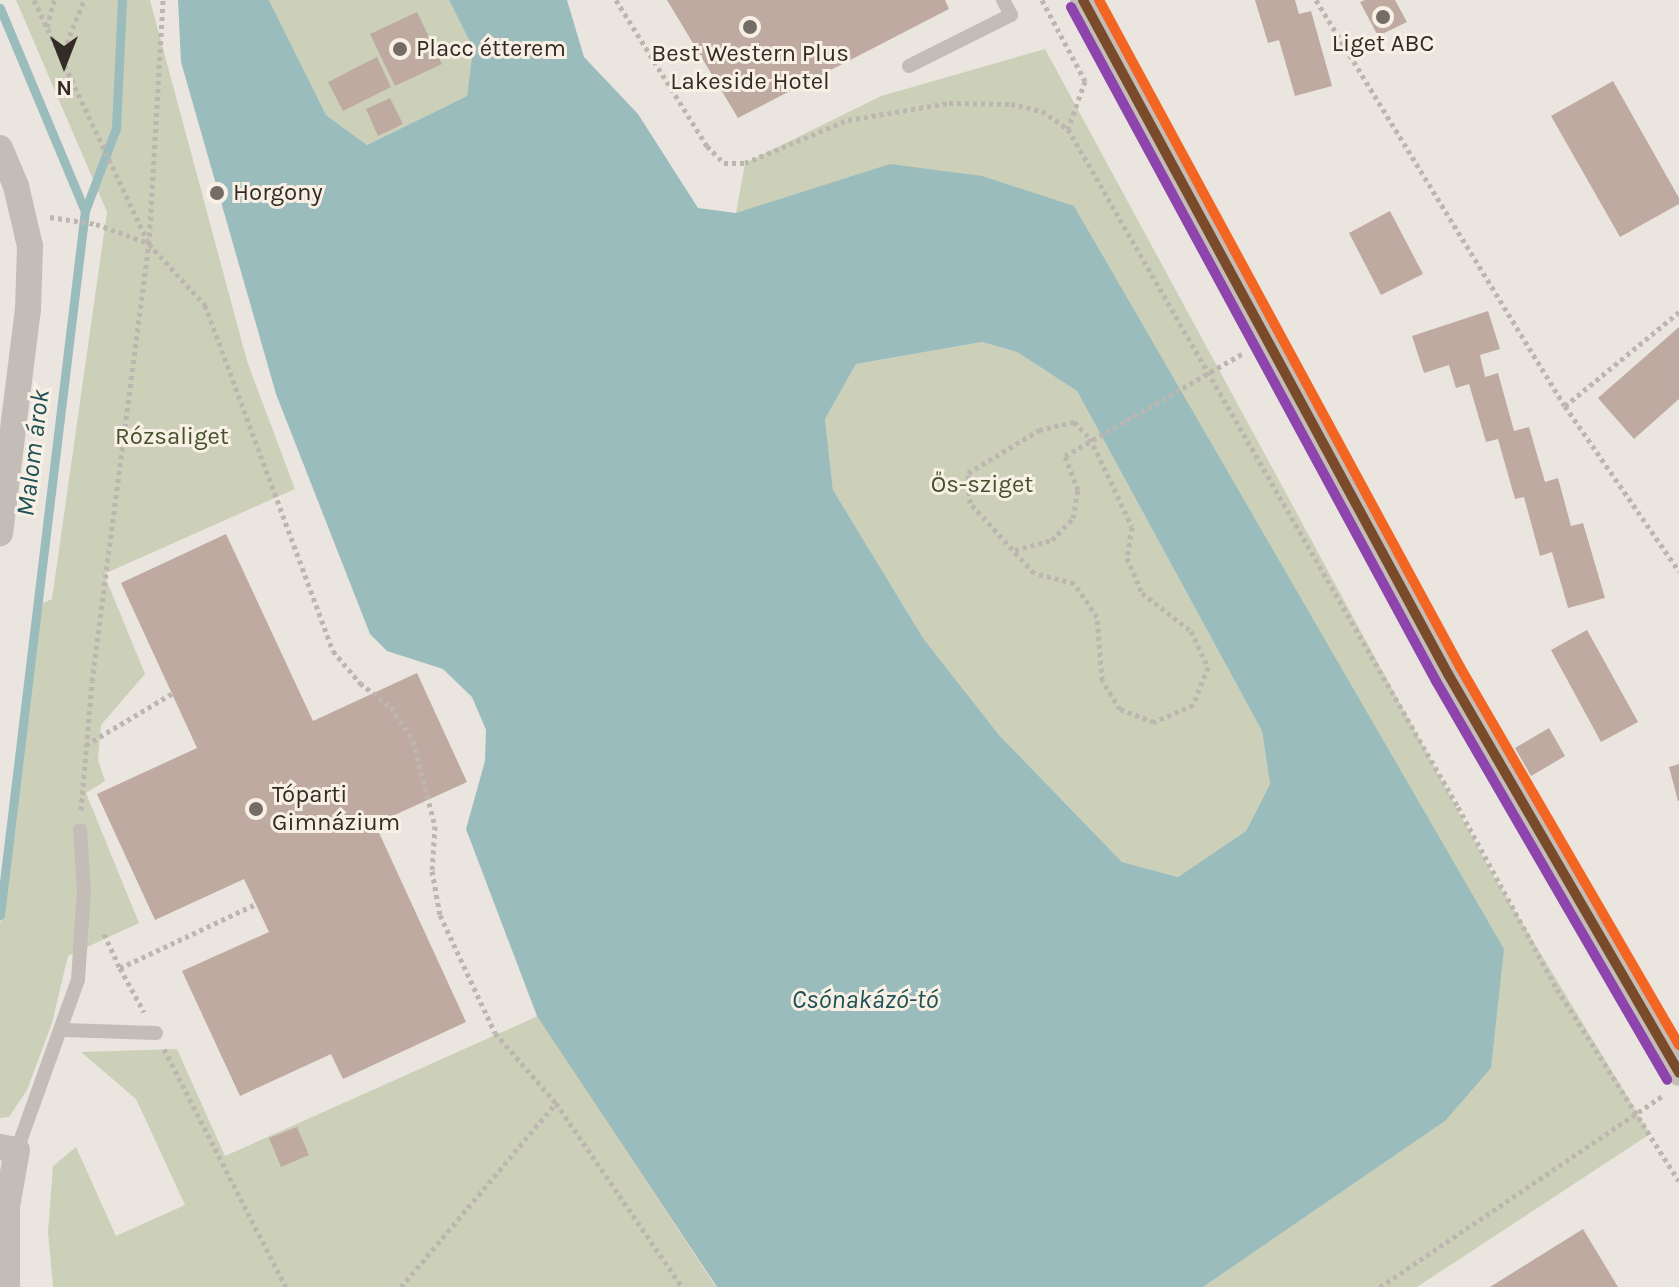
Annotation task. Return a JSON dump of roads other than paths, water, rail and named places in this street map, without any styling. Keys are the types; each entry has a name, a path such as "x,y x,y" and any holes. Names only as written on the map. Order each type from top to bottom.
{"street":[{"path":"1083,0 1448,674 1674,1083"},
{"path":"0,148 25,214 30,274 0,533"},
{"path":"7,1287 8,1149"}],"lane":[{"path":"909,66 1011,15 1003,0"},
{"path":"8,1149 64,1030 78,980 84,890 80,830"},
{"path":"64,1030 156,1033"}],"water":[{"name":"Csónakázó-tó","path":"178,0 269,0 326,115 367,145 467,96 473,48 449,0 567,0 584,57 638,114 698,208 736,213 890,164 982,176 1074,206 1504,949 1491,1068 1445,1121 1203,1287 717,1287 537,1016 466,829 485,761 486,730 472,697 443,669 387,651 370,634 276,394 181,62","holes":["982,342 1017,352 1077,391 1262,731 1270,784 1246,831 1178,877 1122,862 999,735 923,638 833,490 825,419 856,364"]}],"waterway":[{"name":"Malom árok","path":"0,915 85,211 116,128 122,0"},
{"path":"0,8 85,211"}],"place":[{"name":"Liget ABC","path":"1383,17"},
{"name":"Best Western Plus Lakeside Hotel","path":"750,27"},
{"name":"Placc étterem","path":"400,49"},
{"name":"Horgony","path":"217,193"},
{"name":"Tóparti Gimnázium","path":"256,809"}],"park label":[{"name":"Rózsaliget","path":"172,437"},
{"name":"Ős-sziget","path":"982,485"}]}
